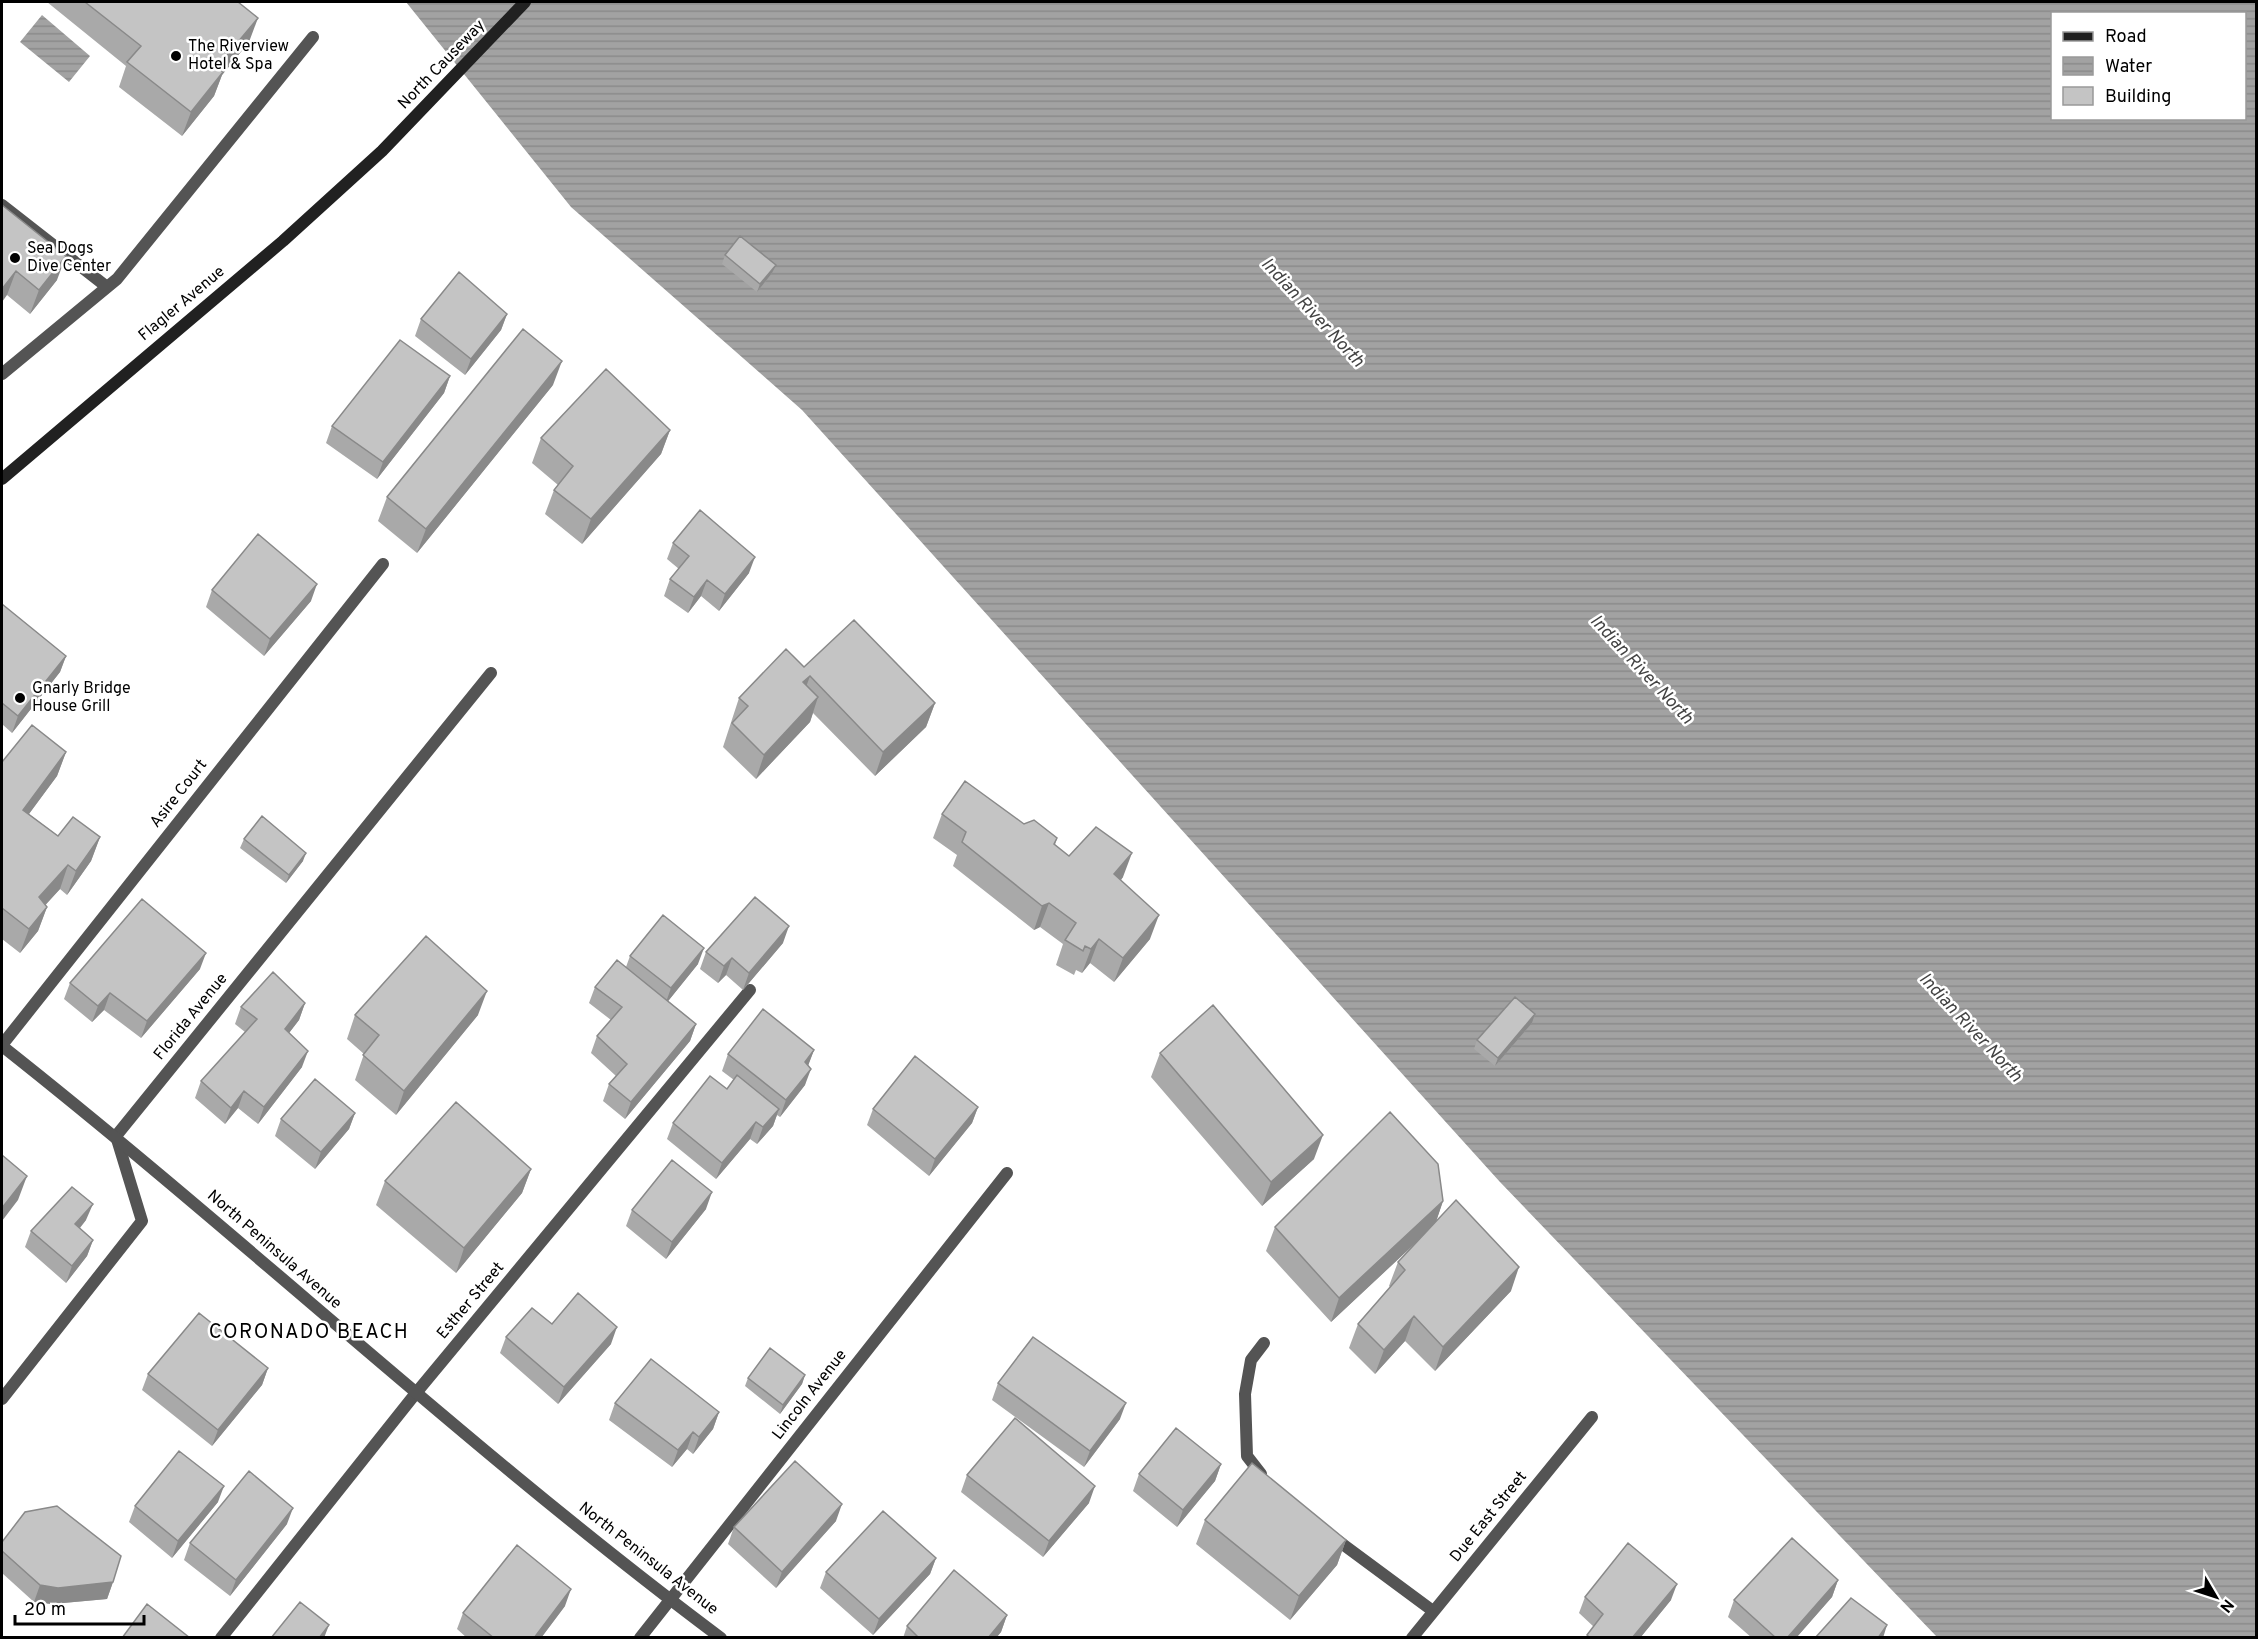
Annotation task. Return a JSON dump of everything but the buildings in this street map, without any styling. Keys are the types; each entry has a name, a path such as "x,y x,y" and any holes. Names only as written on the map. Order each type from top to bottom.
{"main road":[{"name":"North Causeway","path":"382,151 525,2"},
{"name":"Flagler Avenue","path":"2,479 283,241 382,151"}],"street":[{"path":"2,374 117,279 313,38"},
{"path":"2,205 107,287"},
{"name":"Asire Court","path":"2,1045 383,564"},
{"name":"Florida Avenue","path":"116,1136 491,673"},
{"name":"Esther Street","path":"221,1638 416,1393 750,990"},
{"name":"North Peninsula Avenue","path":"2,1045 116,1136 416,1393 669,1599 721,1638"},
{"path":"2,1399 142,1221 116,1136"},
{"name":"Lincoln Avenue","path":"640,1638 1007,1173"},
{"path":"1264,1343 1251,1360 1245,1394 1244,1427 1247,1456 1270,1483"},
{"name":"Due East Street","path":"1412,1638 1592,1417"},
{"path":"1323,1529 1433,1611"}],"water":[{"name":"Indian River North","path":"406,2 2256,2 2256,1637 1937,1637 1500,1182 802,410 571,207"},
{"path":"42,15 90,56 69,82 20,42"}],"place":[{"name":"The Riverview Hotel & Spa","path":"176,56"},
{"name":"Sea Dogs Dive Center","path":"15,258"},
{"name":"Gnarly Bridge House Grill","path":"20,698"}],"district":[{"name":"CORONADO BEACH","path":"309,1333"}]}
